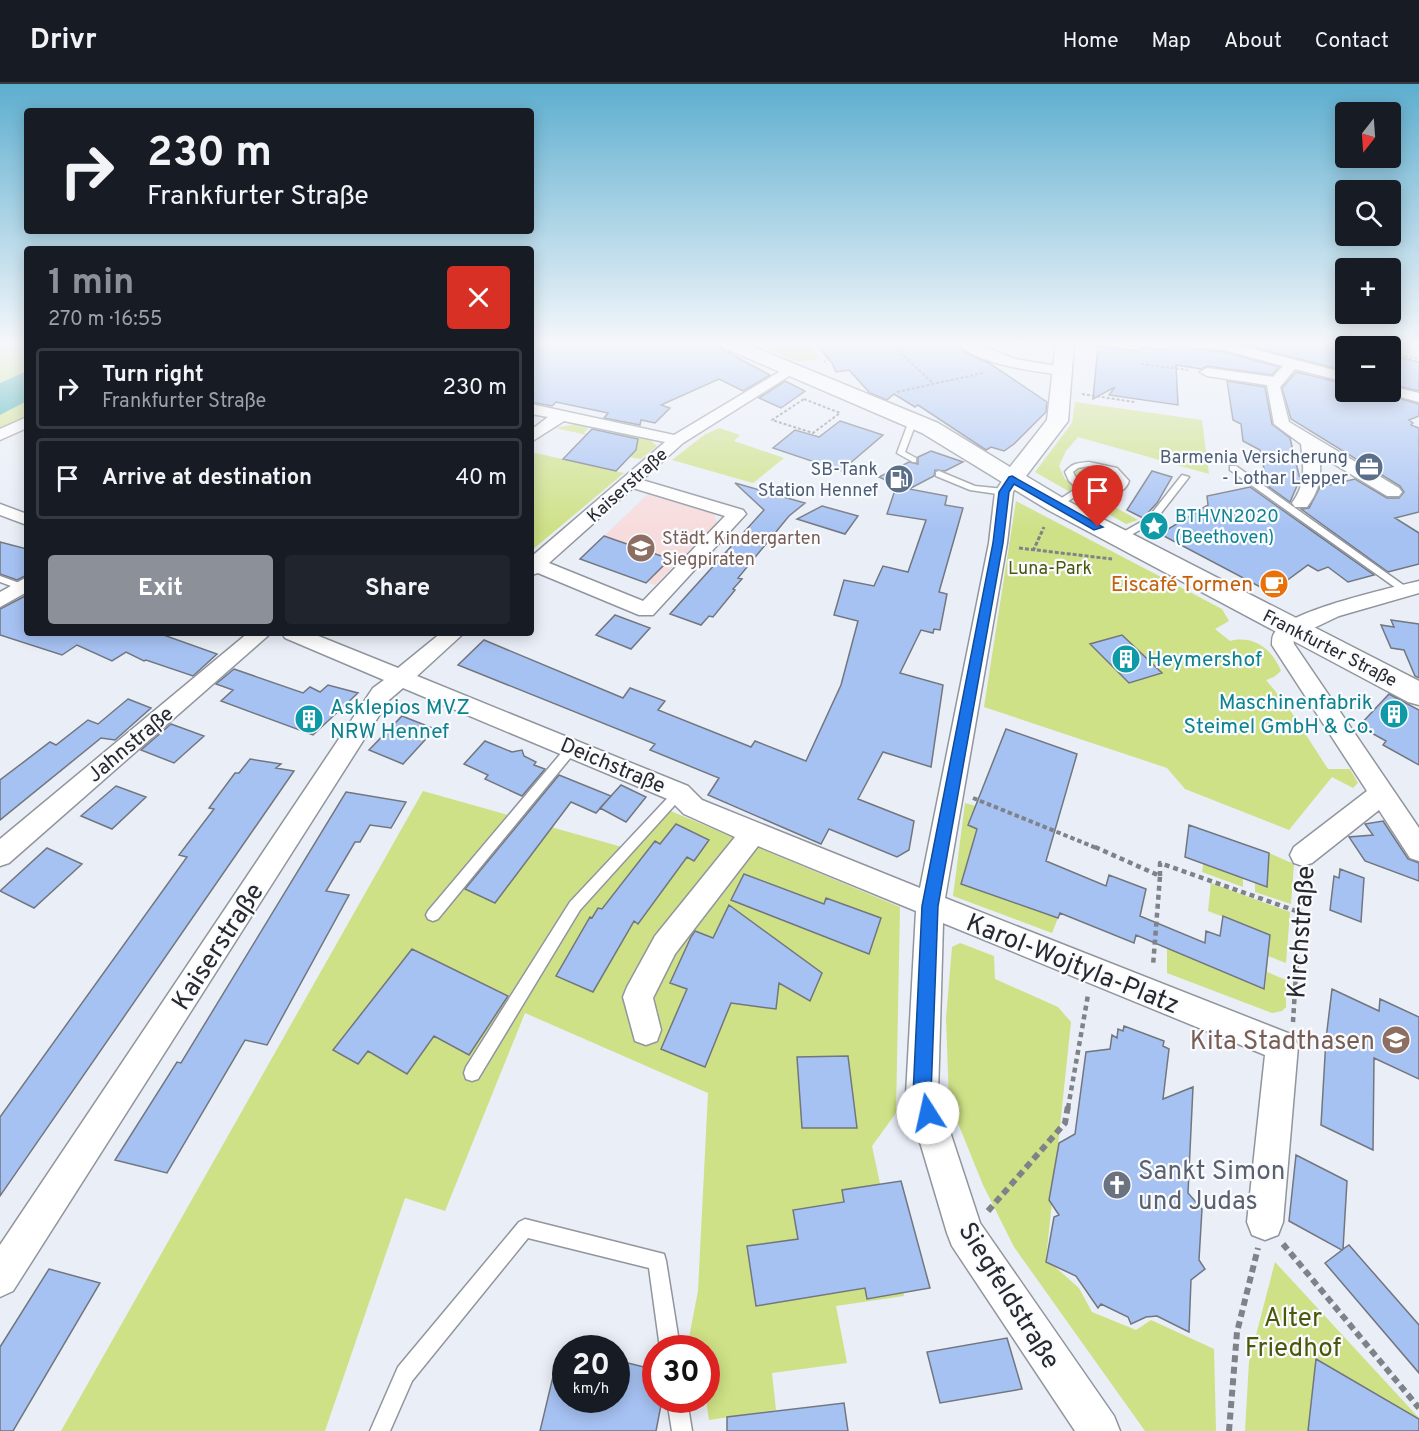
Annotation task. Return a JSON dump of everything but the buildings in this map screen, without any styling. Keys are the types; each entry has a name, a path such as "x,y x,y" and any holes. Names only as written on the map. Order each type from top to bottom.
{"main road":[{"name":"Frankfurter Straße","path":"878,406 913,420 950,440 1008,486 1051,516 1119,538 1291,630 1419,694"},
{"path":"1008,486 1057,421 1059,406"}],"street":[{"name":"Kaiserstraße","path":"534,564 632,482 677,440 732,406"},
{"path":"1278,406 1282,424 1393,492"},
{"path":"534,410 677,440"},
{"path":"534,435 560,416"},
{"path":"0,435 24,423"},
{"path":"1301,503 1310,494 1313,479 1309,442"},
{"path":"534,567 646,609 737,514 632,482"},
{"name":"Siegfeldstraße","path":"1008,486 950,788 930,906 922,1095 965,1233 1099,1431"},
{"path":"0,509 24,519"},
{"path":"0,601 24,585"},
{"path":"1412,589 1345,605 1283,635 1282,645 1419,850"},
{"name":"Jahnstraße","path":"0,855 257,636"},
{"name":"Deichstraße","path":"300,636 679,793 693,807 930,906"},
{"name":"Kaiserstraße","path":"0,1278 381,694 450,636"},
{"name":"Kirchstraße","path":"1303,855 1382,794"},
{"path":"646,1030 638,997 665,945 753,833"},
{"name":"Karol-Wojtyla-Platz","path":"930,906 1282,1046"},
{"path":"1264,1222 1282,1046"}],"lane":[{"path":"913,420 902,453 914,460"},
{"path":"1081,464 1096,464 1112,469 1125,481 1121,489 1108,492 1083,488 1072,480 1069,472 1081,464"},
{"path":"1233,468 1412,589"},
{"path":"939,474 973,488 1008,486"},
{"path":"1119,538 1151,520 1185,477"},
{"path":"1051,516 1083,488"},
{"path":"0,579 24,585"},
{"path":"433,915 572,748"},
{"path":"472,1073 575,906 679,793"},
{"path":"380,1431 405,1374 525,1228 657,1261 668,1335"},
{"path":"680,1413 682,1431"}],"path":[{"path":"794,406 772,420 813,433 840,413 822,406"},
{"path":"1033,551 1051,516"},
{"path":"998,543 1033,551 1107,561 1142,552"},
{"path":"950,788 1160,876"},
{"name":"Kirchstraße","path":"1282,1046 1293,1027 1303,855"},
{"path":"1151,994 1160,863 1299,912"},
{"path":"965,1233 999,1201 1065,1123 1093,970"},
{"path":"1264,1222 1419,1408"},
{"path":"1229,1431 1237,1332 1264,1222"}],"shaded area":[{"name":"Städt. Kindergarten Siegpiraten","path":"649,493 713,513 719,525 701,538 655,585 580,559"}],"green space":[{"path":"18,406 24,406 24,417 0,428 0,415"},
{"path":"1074,406 1102,406 1202,420 1209,474 1078,437 1066,451 1059,466 1065,479 1138,520 1126,524 1035,472 1072,423"},
{"path":"575,424 589,427 584,433 611,439 617,432 649,439 657,446 641,459 629,457 624,443 555,428"},
{"path":"719,428 740,435 734,441 784,458 753,483 672,460 704,435"},
{"path":"534,453 624,473 534,548"},
{"path":"1097,467 1110,472 1118,479 1116,486 1105,489 1094,488 1075,476 1075,473 1083,468"},
{"name":"Luna-Park","path":"1016,501 1222,609 1229,621 1215,629 1230,641 1254,642 1273,656 1281,671 1266,680 1286,704 1328,769 1350,769 1358,783 1353,788 1332,777 1289,830 1185,789 1167,768 984,707"},
{"path":"423,791 622,847 661,807 900,907 896,1113 872,1146 904,1296 836,1306 847,1363 772,1373 776,1410 709,1420 708,1413 720,1413 720,1335 690,1335 698,1291 708,1093 525,1013 445,1211 405,1198 325,1431 61,1431"},
{"path":"965,803 976,806 968,825 977,829 962,884 1058,918 1052,933 953,896"},
{"path":"1205,851 1227,859 1225,872 1243,878 1243,887 1202,872"},
{"path":"1269,853 1294,864 1291,904 1255,892 1255,883 1266,887"},
{"path":"1211,883 1290,912 1286,963 1268,956 1270,935 1208,911"},
{"path":"960,943 994,956 995,979 1058,1007 1071,1022 1046,1259 1079,1288 1092,1312 1136,1330 1151,1320 1214,1349 1216,1431 1145,1431 1014,1247 983,1185 949,1101 946,1018 952,947"},
{"path":"1167,948 1265,989 1268,958 1267,972 1286,980 1286,1007 1282,1011 1272,1013 1167,973"},
{"name":"Alter Friedhof","path":"1275,1262 1419,1419 1316,1359 1308,1431 1245,1431 1249,1362"}],"water":[{"path":"0,406 18,406 0,415"}],"place":[{"name":"Barmenia Versicherung - Lothar Lepper","path":"1369,467"},
{"name":"SB-Tank Station Hennef","path":"899,479"},
{"name":"BTHVN2020 (Beethoven)","path":"1154,526"},
{"name":"Städt. Kindergarten Siegpiraten","path":"641,548"},
{"name":"Eiscafé Tormen","path":"1274,584"},
{"name":"Heymershof","path":"1126,659"},
{"name":"Maschinenfabrik Steimel GmbH & Co.","path":"1394,714"},
{"name":"Asklepios MVZ NRW Hennef","path":"309,719"},
{"name":"Kita Stadthasen","path":"1396,1040"},
{"name":"Sankt Simon und Judas","path":"1117,1185"}],"route":[{"path":"928,1113 922,1095 930,906 950,788 998,543 1004,492 1012,479 1098,527"}]}
